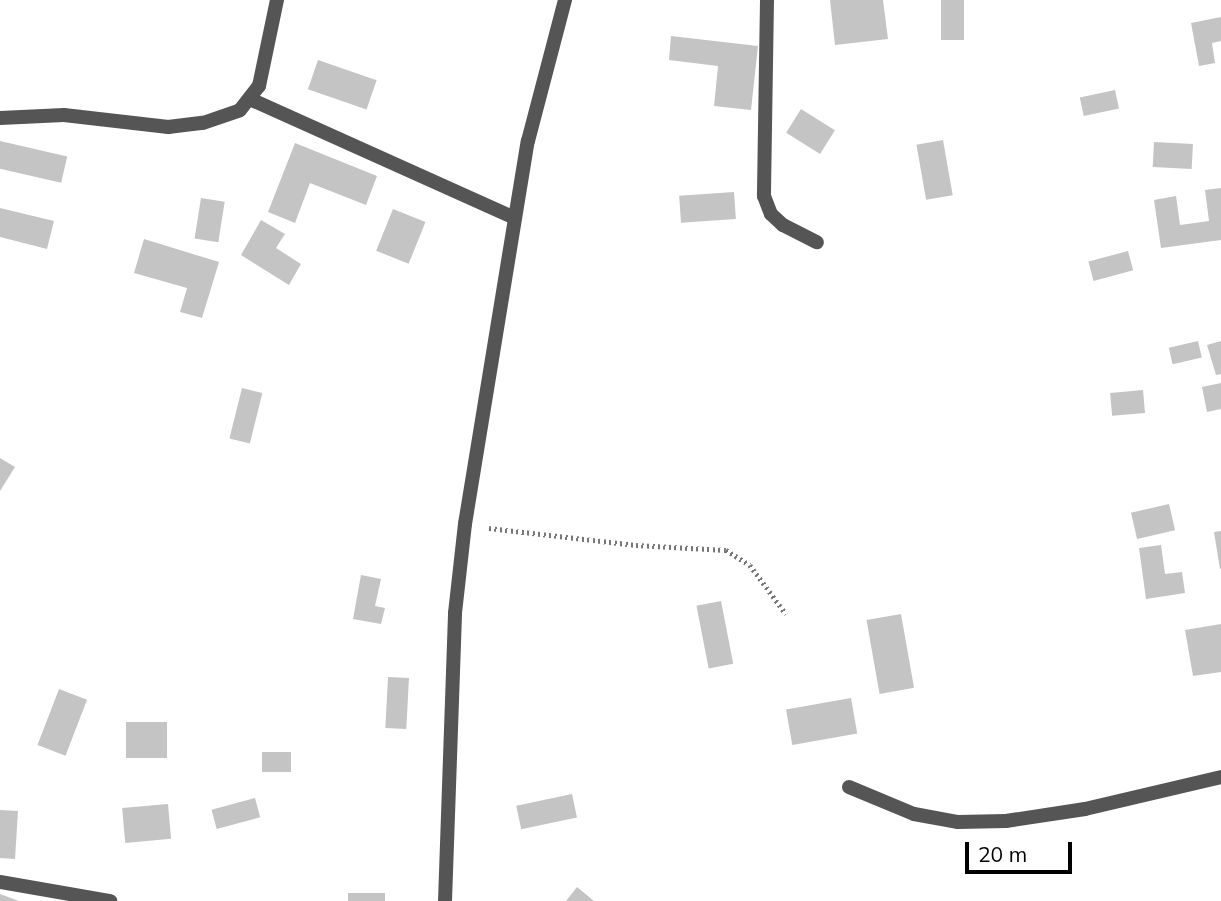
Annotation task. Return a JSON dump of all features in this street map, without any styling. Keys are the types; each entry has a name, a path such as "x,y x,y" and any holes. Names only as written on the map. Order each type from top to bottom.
{"street":[{"path":"0,118 64,115 188,125 240,110 252,100 259,86 277,0"},
{"path":"444,901 454,626 465,524 528,141 565,0"},
{"path":"767,0 764,196 771,214 783,225 817,242"},
{"path":"252,100 515,218"},
{"path":"849,787 914,814 958,822 1006,821 1085,809 1221,777"},
{"path":"0,882 110,901"}],"path":[{"path":"465,524 636,545 726,550 750,565 786,614"}],"building":[{"path":"830,0 883,0 888,39 835,45"},
{"path":"941,0 964,0 964,40 941,40"},
{"path":"1221,17 1221,41 1212,43 1215,63 1199,66 1191,23"},
{"path":"671,36 758,46 751,110 714,106 718,66 669,60"},
{"path":"318,60 377,80 367,109 308,89"},
{"path":"1115,90 1119,109 1084,116 1080,97"},
{"path":"801,109 835,130 820,154 786,133"},
{"path":"943,140 953,195 926,200 916,145"},
{"path":"0,141 67,157 61,183 0,169"},
{"path":"1154,142 1193,144 1192,169 1153,167"},
{"path":"295,143 377,176 366,205 310,183 295,223 268,212"},
{"path":"1221,188 1221,240 1161,248 1154,200 1176,196 1180,225 1209,221 1205,190"},
{"path":"734,192 736,219 681,223 679,196"},
{"path":"201,198 225,202 218,242 195,238"},
{"path":"0,208 54,221 47,249 0,237"},
{"path":"393,209 425,222 409,264 376,251"},
{"path":"261,220 285,234 276,248 301,264 289,285 241,255"},
{"path":"144,239 219,262 202,318 180,312 187,288 134,273"},
{"path":"1128,251 1133,270 1094,281 1088,262"},
{"path":"1198,341 1202,358 1173,364 1169,348"},
{"path":"1221,341 1221,374 1216,375 1207,345"},
{"path":"1221,383 1221,409 1207,412 1202,387"},
{"path":"242,388 262,393 250,444 229,438"},
{"path":"1143,390 1145,413 1112,416 1110,393"},
{"path":"0,458 15,467 0,491"},
{"path":"1169,504 1175,530 1137,539 1131,513"},
{"path":"1221,531 1221,569 1220,569 1214,532"},
{"path":"1161,545 1165,574 1182,572 1185,593 1146,599 1139,548"},
{"path":"361,575 381,579 375,606 385,608 381,624 353,619"},
{"path":"721,601 733,664 709,669 696,606"},
{"path":"901,614 914,688 880,694 867,620"},
{"path":"1221,624 1221,672 1193,676 1185,630"},
{"path":"388,677 409,678 406,729 385,728"},
{"path":"59,689 87,700 66,756 37,745"},
{"path":"851,698 857,733 792,745 786,709"},
{"path":"126,722 167,722 167,758 126,758"},
{"path":"262,752 291,752 291,772 262,772"},
{"path":"572,794 577,817 521,829 516,806"},
{"path":"255,798 260,817 217,829 212,810"},
{"path":"168,804 171,839 125,843 122,808"},
{"path":"0,810 18,811 15,859 0,858"},
{"path":"577,887 594,901 566,901"},
{"path":"348,893 385,893 385,901 348,901"},
{"path":"0,894 19,901 0,901"}]}
